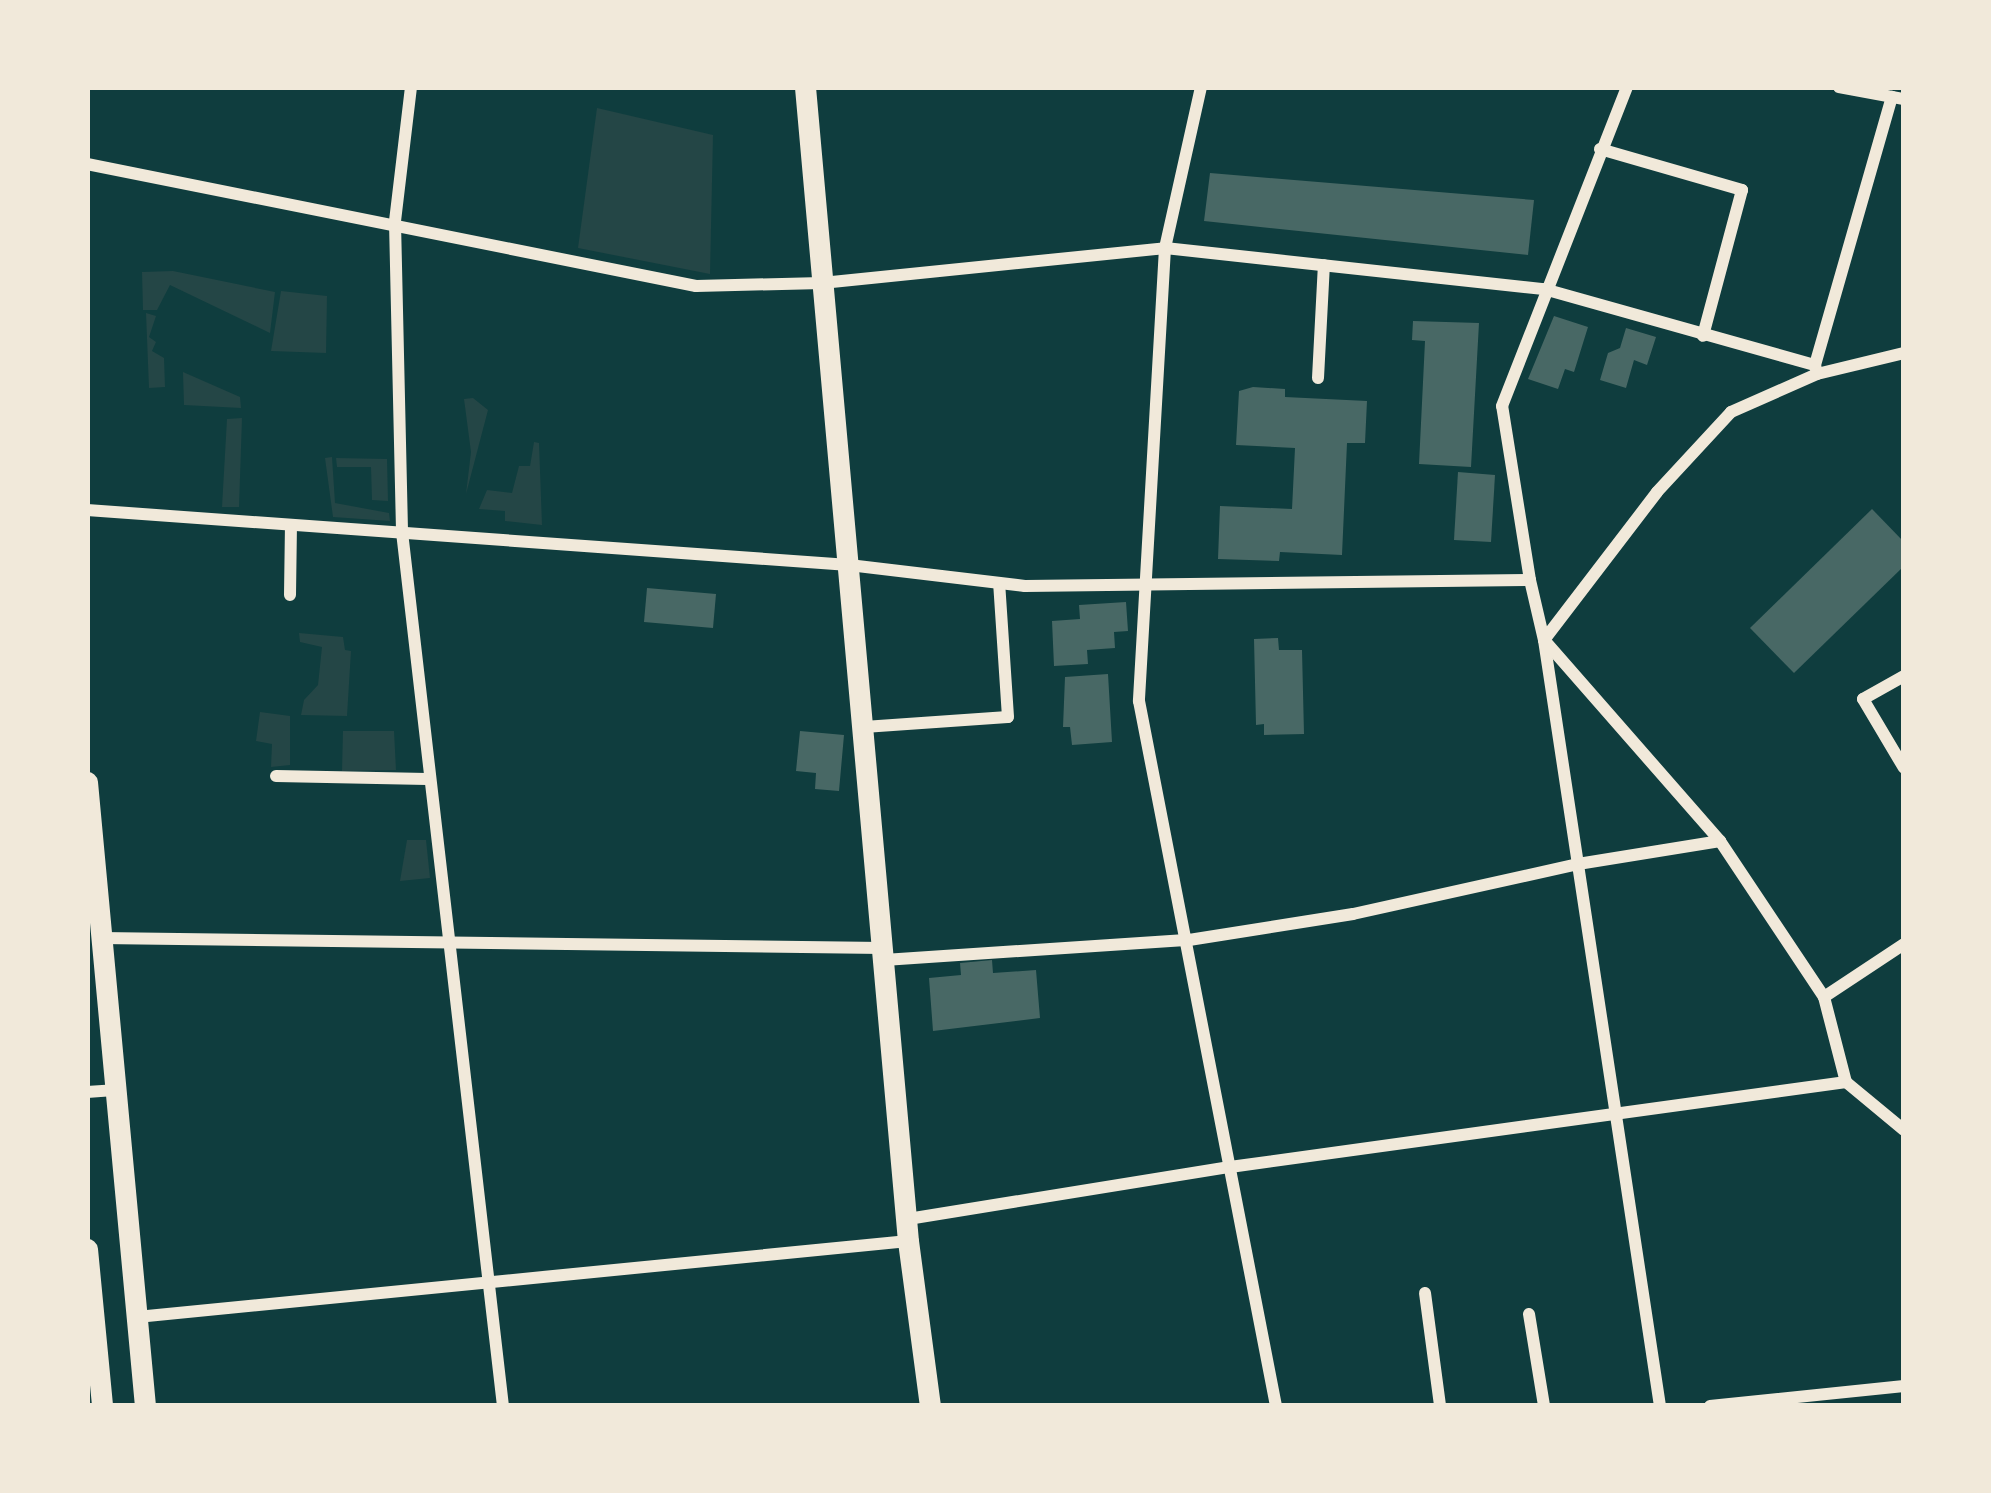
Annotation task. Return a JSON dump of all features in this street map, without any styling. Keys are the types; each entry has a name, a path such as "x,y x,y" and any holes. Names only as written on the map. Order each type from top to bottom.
{"highway":[{"path":"805,87 908,1230 930,1406"},
{"path":"87,782 145,1406"},
{"path":"87,1249 102,1406"}],"street":[{"path":"411,87 395,222 402,532 503,1406"},
{"path":"1201,87 1165,248 1139,701 1276,1406"},
{"path":"1627,87 1502,406 1619,1113 1660,1406"},
{"path":"1816,369 1898,98 1839,87"},
{"path":"1600,149 1742,190 1703,336"},
{"path":"87,164 395,222 696,286 822,283 1165,248 1544,289 1816,369"},
{"path":"1318,378 1324,266"},
{"path":"1544,640 1657,492 1731,412 1816,369 1904,353"},
{"path":"87,510 849,565 999,583 1530,580"},
{"path":"290,595 291,525"},
{"path":"864,727 1008,717 999,583"},
{"path":"1544,640 1720,841 1824,997 1846,1082 1904,1130"},
{"path":"1904,676 1863,699 1904,768"},
{"path":"276,776 427,779"},
{"path":"101,938 884,954 1189,940 1353,914 1578,864 1720,841"},
{"path":"1824,997 1904,944"},
{"path":"136,1317 488,1282 908,1230 1230,1167 1846,1082"},
{"path":"87,1092 114,1090"},
{"path":"1425,1293 1441,1406"},
{"path":"1529,1313 1544,1406"},
{"path":"1710,1406 1831,1401 1904,1386"}],"shaded area":[{"path":"597,108 713,135 710,274 578,248"},
{"path":"173,271 275,292 270,333 170,285 157,310 143,310 142,272"},
{"path":"281,291 327,296 326,353 271,351"},
{"path":"146,313 156,316 149,337 156,342 152,351 164,358 165,387 149,388"},
{"path":"183,372 240,397 241,408 184,405"},
{"path":"473,398 488,410 466,494 471,452 464,399"},
{"path":"242,418 239,507 222,507 227,419"},
{"path":"534,442 539,443 542,525 505,521 505,511 479,509 487,490 512,493 519,466 530,466"},
{"path":"332,457 335,503 389,513 390,521 333,517 325,458"},
{"path":"336,458 387,459 388,501 372,500 371,467 337,467"},
{"path":"299,633 343,637 345,650 351,651 347,716 301,715 304,700 318,685 322,647 300,642"},
{"path":"260,712 290,716 290,765 271,767 272,744 256,741"},
{"path":"343,731 394,731 396,770 342,771"},
{"path":"407,840 426,840 430,878 400,881"}],"building":[{"path":"1210,173 1534,200 1528,255 1204,221"},
{"path":"1554,316 1588,327 1574,372 1565,369 1558,389 1528,379"},
{"path":"1413,321 1479,323 1471,467 1419,464 1425,341 1412,340"},
{"path":"1626,328 1656,337 1647,365 1634,360 1626,388 1600,380 1608,353 1620,348"},
{"path":"1285,389 1285,397 1367,401 1365,443 1347,443 1342,555 1280,552 1279,561 1218,559 1220,506 1292,509 1295,448 1236,445 1239,391"},
{"path":"1458,472 1495,475 1491,542 1454,540"},
{"path":"1872,509 1904,542 1904,566 1794,673 1750,628"},
{"path":"647,588 716,594 713,628 644,622"},
{"path":"1126,602 1128,631 1114,632 1115,648 1087,650 1088,664 1054,666 1052,621 1080,619 1079,605"},
{"path":"1278,638 1279,650 1302,650 1304,734 1264,735 1264,724 1256,725 1254,639"},
{"path":"1108,674 1112,742 1072,745 1070,727 1063,727 1065,677"},
{"path":"800,731 844,735 839,791 815,789 816,773 796,771"},
{"path":"992,960 993,973 1036,970 1040,1018 933,1031 929,978 961,975 960,963"}]}
